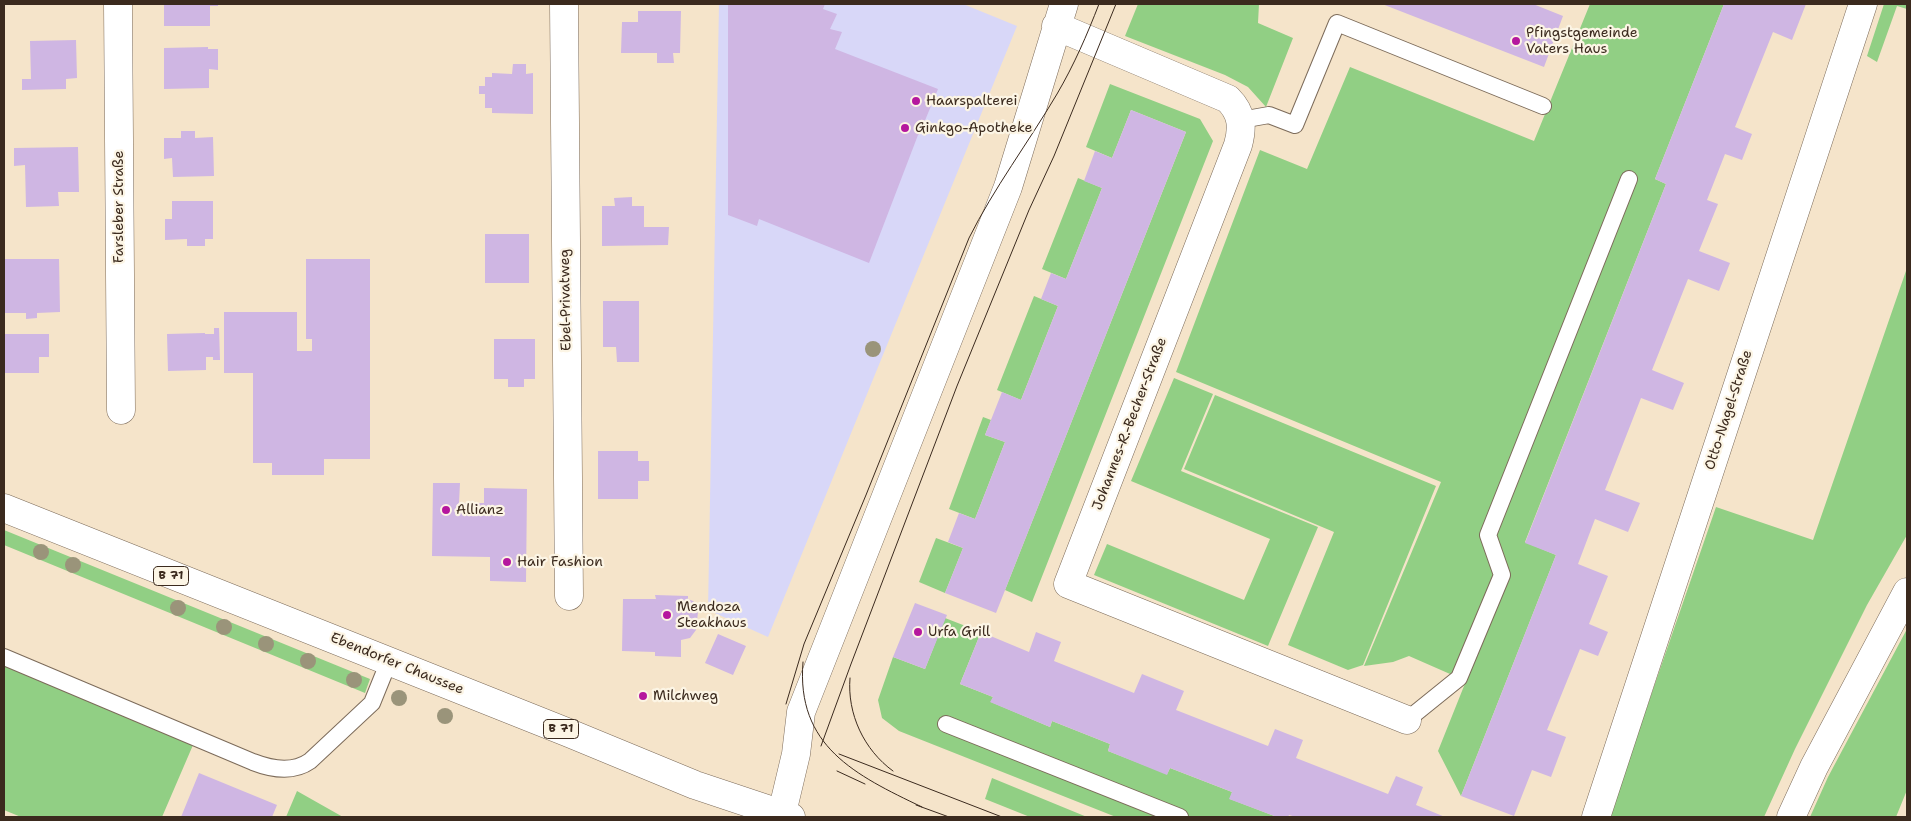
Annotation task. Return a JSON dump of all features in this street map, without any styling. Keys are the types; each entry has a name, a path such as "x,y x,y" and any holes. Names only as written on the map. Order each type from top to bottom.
{"main road":[{"name":"Farsleber Straße","path":"118,4 121,410"},
{"name":"Ebel-Privatweg","path":"564,4 569,596"},
{"name":"Otto-Nagel-Straße","path":"1596,817 1863,4"},
{"path":"785,816 801,712 1008,187 1060,15 1222,95 1233,104 1241,120"},
{"name":"Johannes-R.-Becher-Straße","path":"1241,120 1242,128 1238,145 1068,584 1407,720"},
{"name":"Ebendorfer Chaussee","path":"4,508 695,785 785,816"},
{"path":"1791,817 1814,767 1907,592"}],"lane":[{"path":"1241,120 1269,115 1295,125 1337,23 1543,106"},
{"path":"1407,720 1459,678 1502,575 1488,535 1629,179"},
{"path":"4,657 253,762 267,767 282,769 302,766 310,761 372,703 389,661"},
{"path":"946,724 1180,817"}],"shaded area":[{"path":"719,4 963,4 1017,26 768,637 708,610"}],"green space":[{"path":"1138,4 1259,4 1258,23 1293,38 1266,107 1248,87 1225,75 1125,36"},
{"path":"1590,4 1724,4 1655,179 1666,184 1525,542 1556,555 1461,796 1438,751 1466,681 1409,656 1393,662 1364,666 1441,482 1176,372 1260,150 1307,169 1350,67 1534,141"},
{"path":"1884,4 1907,4 1907,9 1897,6 1877,62 1867,56"},
{"path":"1110,84 1200,119 1213,141 1032,602 1005,590 1186,132 1131,110 1112,158 1086,147"},
{"path":"1078,178 1102,188 1066,279 1042,269"},
{"path":"1907,268 1907,535 1867,605 1795,749 1764,817 1609,817 1716,507 1813,540"},
{"path":"1034,296 1058,306 1021,400 997,390"},
{"path":"1174,378 1213,394 1181,471 1318,527 1268,646 1094,575 1107,544 1244,600 1270,539 1131,481"},
{"path":"1215,395 1436,486 1363,665 1348,670 1288,645 1334,532 1184,469"},
{"path":"983,417 991,420 985,435 1005,442 975,519 949,509"},
{"path":"4,530 370,679 365,693 4,545"},
{"path":"936,538 963,548 945,593 919,582"},
{"path":"945,618 981,632 960,684 993,697 991,702 1050,727 1052,721 1110,744 1108,751 1167,774 1170,768 1232,792 1230,799 1277,817 1116,817 899,731 882,718 878,700 893,657 925,669"},
{"path":"1907,629 1907,790 1896,817 1810,817 1828,777"},
{"path":"4,666 193,745 162,817 21,817 4,810"},
{"path":"992,778 1087,817 1030,817 985,799"},
{"path":"297,791 343,817 286,817"}],"building":[{"path":"164,4 218,4 218,6 210,6 210,26 164,26"},
{"path":"728,4 825,4 823,9 837,14 830,29 842,32 835,49 938,89 918,135 869,263 759,219 757,226 728,215"},
{"name":"Pfingstgemeinde Vaters Haus","path":"1382,4 1533,4 1563,16 1544,67"},
{"path":"1724,4 1806,4 1792,40 1773,32 1735,127 1752,134 1742,160 1725,154 1707,200 1718,204 1699,251 1730,263 1719,291 1688,279 1652,370 1684,383 1673,410 1641,398 1605,490 1640,503 1628,532 1595,519 1578,564 1608,576 1589,624 1608,632 1598,656 1580,649 1547,730 1566,737 1551,777 1532,770 1514,816 1461,796 1556,555 1525,543 1666,184 1655,179"},
{"path":"638,11 681,11 680,53 673,53 674,63 657,63 657,53 621,53 622,22 638,22"},
{"path":"76,40 77,78 66,79 66,89 22,90 22,79 31,79 30,41"},
{"path":"208,47 208,49 218,49 218,70 209,69 209,88 164,89 164,48"},
{"path":"513,64 526,64 526,74 533,73 533,114 492,113 492,108 485,108 485,94 479,94 479,86 485,86 485,77 492,77 492,73 512,74"},
{"path":"1131,110 1186,132 996,613 945,593 963,548 948,542 959,513 975,519 1005,442 985,435 1002,392 1021,400 1058,306 1041,299 1051,273 1066,279 1102,188 1084,181 1095,151 1112,158"},
{"path":"181,131 195,131 195,138 213,137 214,176 173,177 172,158 164,159 164,138 181,138"},
{"path":"78,147 79,192 58,192 59,206 26,207 25,165 14,166 14,148"},
{"path":"632,197 632,206 644,206 644,227 669,227 668,245 602,246 602,206 615,206 614,198"},
{"path":"172,201 213,201 213,239 205,239 205,246 187,246 187,239 165,240 165,219 172,219"},
{"path":"485,234 529,234 529,283 485,283"},
{"path":"4,259 59,259 60,312 37,313 37,318 26,319 26,313 4,313"},
{"path":"306,259 370,259 370,459 324,459 324,475 272,475 272,463 253,463 253,373 224,373 224,312 297,312 297,351 312,351 312,339 306,339"},
{"path":"603,301 639,301 639,362 617,362 616,347 603,347"},
{"path":"214,328 219,328 220,360 206,357 206,370 168,371 167,334 214,334"},
{"path":"4,334 49,334 49,357 39,357 39,373 4,373"},
{"path":"494,339 535,339 535,379 524,379 524,387 508,387 508,379 494,379"},
{"path":"598,451 638,451 638,461 649,461 649,481 638,481 638,499 598,499"},
{"path":"433,483 460,483 459,503 484,503 484,488 527,489 526,582 490,581 490,557 432,556"},
{"path":"655,595 688,596 688,599 697,605 696,630 690,638 681,640 681,657 655,656 655,652 622,651 623,599 656,599"},
{"path":"915,603 947,615 925,669 893,657"},
{"path":"981,632 1029,652 1036,632 1061,642 1054,661 1134,693 1142,674 1184,691 1176,710 1268,746 1275,729 1303,740 1296,758 1388,794 1396,776 1423,787 1416,805 1445,817 1296,817 1289,815 1288,817 1277,817 1229,799 1232,792 1170,768 1167,775 1108,751 1110,744 1052,721 1050,727 990,702 993,697 960,684"},
{"path":"718,634 746,646 733,675 705,663"},
{"path":"199,773 277,805 272,817 181,817"}],"tram line":[{"path":"786,704 804,644 969,238 989,201 1063,83 1080,50 1099,4"},
{"path":"821,746 957,386 1116,4"},
{"path":"803,662 803,691 809,716 820,736 835,754 853,769 874,783 922,807"},
{"path":"850,678 851,705 860,730 874,753 893,771"},
{"path":"839,754 1002,817"},
{"path":"837,771 865,784"},
{"path":"916,805 949,817"}],"place":[{"name":"Pfingstgemeinde Vaters Haus","path":"1516,41"},
{"name":"Haarspalterei","path":"916,101"},
{"name":"Ginkgo-Apotheke","path":"905,128"},
{"name":"Allianz","path":"446,510"},
{"name":"Hair Fashion","path":"507,562"},
{"name":"Mendoza Steakhaus","path":"667,615"},
{"name":"Urfa Grill","path":"918,632"},
{"name":"Milchweg","path":"643,696"}]}
